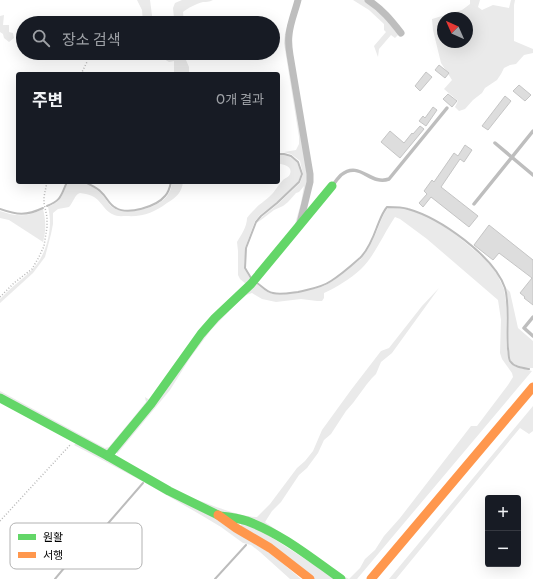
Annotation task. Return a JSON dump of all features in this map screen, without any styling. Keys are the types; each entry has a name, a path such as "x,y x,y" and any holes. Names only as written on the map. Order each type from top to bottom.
{"main road":[{"path":"108,456 151,404 201,334 250,284 332,186"},
{"path":"371,579 533,387"},
{"path":"0,398 108,456 169,491 218,515 236,528 270,548 310,579"},
{"path":"218,515 246,521 268,530 341,579"}],"street":[{"path":"298,0 290,29 289,44 310,174 310,182 299,225"},
{"path":"368,0 384,12 401,33"}],"lane":[{"path":"332,186 341,176 352,170 358,171 377,180 384,181 389,179 447,108"},
{"path":"474,204 533,131"},
{"path":"495,143 533,175"},
{"path":"533,317 524,328 533,336"}],"path":[{"path":"82,72 87,62"},
{"path":"0,297 14,283 32,269 44,246 47,227 47,217 44,203 47,184"},
{"path":"0,521 75,439"}],"shaded area":[{"path":"137,0 150,0 152,16 142,16 142,10"},
{"path":"182,0 213,0 203,2 190,8 183,12 183,16 174,16 173,8 175,3"},
{"path":"353,0 363,0 372,5 399,34 395,38 391,35 379,49 378,57 374,46 386,32 384,30 384,24 369,10"},
{"path":"470,0 480,0 478,7 482,10 493,5 509,8 511,0 515,0 514,41 533,49 533,53 524,55 516,64 504,68 497,80 485,88 482,93 465,109 459,111 455,107 458,101 444,89 452,80 441,63 437,48 473,48 473,12 455,12 462,10 470,4"},
{"path":"292,11 287,34 308,181 298,224 295,224 304,186 283,206 274,210 257,223 300,183 303,174 300,161 291,154 284,152 296,150 299,144 284,43 285,33"},
{"path":"4,15 3,25 9,25 9,32 13,33 14,38 9,42 0,32 0,16"},
{"path":"437,18 437,46 433,30 432,19"},
{"path":"166,60 186,60 189,67 189,72 174,72 174,61 169,62"},
{"path":"280,155 290,157 297,162 301,174 298,182 255,221 245,248 244,268 251,280 246,284 238,275 237,242 245,228 247,218 271,195 284,179 289,176 291,171 289,167 280,164"},
{"path":"67,184 88,184 101,193 112,207 122,211 135,211 150,207 163,200 168,194 172,184 182,184 180,192 173,199 153,211 138,216 114,215 108,212 98,200 91,195 78,194 69,207 58,209 53,213 53,224 45,257 33,273 0,303 0,299 32,270 41,258 47,244 50,229 48,207 59,200"},
{"path":"388,208 408,209 431,218 455,234 486,260 497,274 504,289 506,302 506,343 510,363 516,367 532,371 357,579 349,579 360,568 365,559 375,550 384,536 400,518 471,426 477,426 513,377 500,353 501,320 498,300 427,239 400,219 395,217 366,264 352,276 324,293 324,298 322,301 301,299 276,302 262,299 252,293 246,295 211,330 190,358 170,390 117,454 117,451 193,347 255,283 264,290 281,295 313,289 328,284 361,259 371,244 383,215"},
{"path":"43,209 45,218 45,234 43,242 9,220 0,218 0,211 17,215 27,215"},
{"path":"439,288 392,353 381,362 376,374 346,411 331,434 324,440 318,453 307,468 299,475 281,502 272,511 265,522 349,579 344,579 301,549 215,510 195,499 234,513 257,517 270,504 297,468 313,451 322,430 381,351 389,348 422,306"},
{"path":"506,288 510,292 518,328 533,341 533,368 516,365 510,358"},
{"path":"0,391 105,448 109,447 146,402 145,397 151,401 107,451 0,396"},
{"path":"533,406 533,431 529,434 520,428 396,579 389,579"},
{"path":"77,442 215,517 274,556 301,579 290,579 251,545 243,543 201,515 142,481 74,445"},
{"path":"241,524 251,524 336,579 313,579 241,526"}],"building":[{"path":"439,65 449,73 445,78 435,70"},
{"path":"426,72 432,77 420,91 415,86"},
{"path":"519,85 531,95 525,101 513,91"},
{"path":"448,94 457,101 452,107 443,99"},
{"path":"505,96 511,101 488,130 482,126"},
{"path":"433,107 437,110 426,126 419,121 423,116 425,118"},
{"path":"420,126 424,129 400,158 381,142 390,131 404,143"},
{"path":"465,145 472,150 464,162 460,159 441,187 478,216 469,227 431,197 423,207 419,203 427,194 424,191 432,180 434,182 454,153 458,156"},
{"path":"489,225 533,260 533,305 520,293 532,278 499,253 493,260 474,245"}],"waterway":[{"path":"251,278 245,268 246,248 256,222 299,182 302,174 298,162 291,156 280,154"},
{"path":"47,206 56,202 62,194 66,184"},
{"path":"89,184 99,190 114,207 127,211 142,209 155,204 165,196 171,184"},
{"path":"257,283 268,291 279,294 298,292 319,287 335,279 363,255 370,244 381,217 387,207 401,207 408,209 421,214 450,230 478,251 490,263 505,288 508,310 509,360 516,366 529,369"},
{"path":"0,209 22,214 43,208"},
{"path":"108,523 143,483"},
{"path":"215,579 246,545"},
{"path":"55,579 63,569"}],"traffic: fast":[{"path":"108,456 151,404 201,334 215,318 251,284 332,186"},
{"path":"0,398 108,456 169,491 218,515"},
{"path":"220,516 237,518 260,526 296,547 341,579"}],"traffic: slow":[{"path":"371,579 533,387"},
{"path":"218,515 236,528 270,548 310,579"}]}
